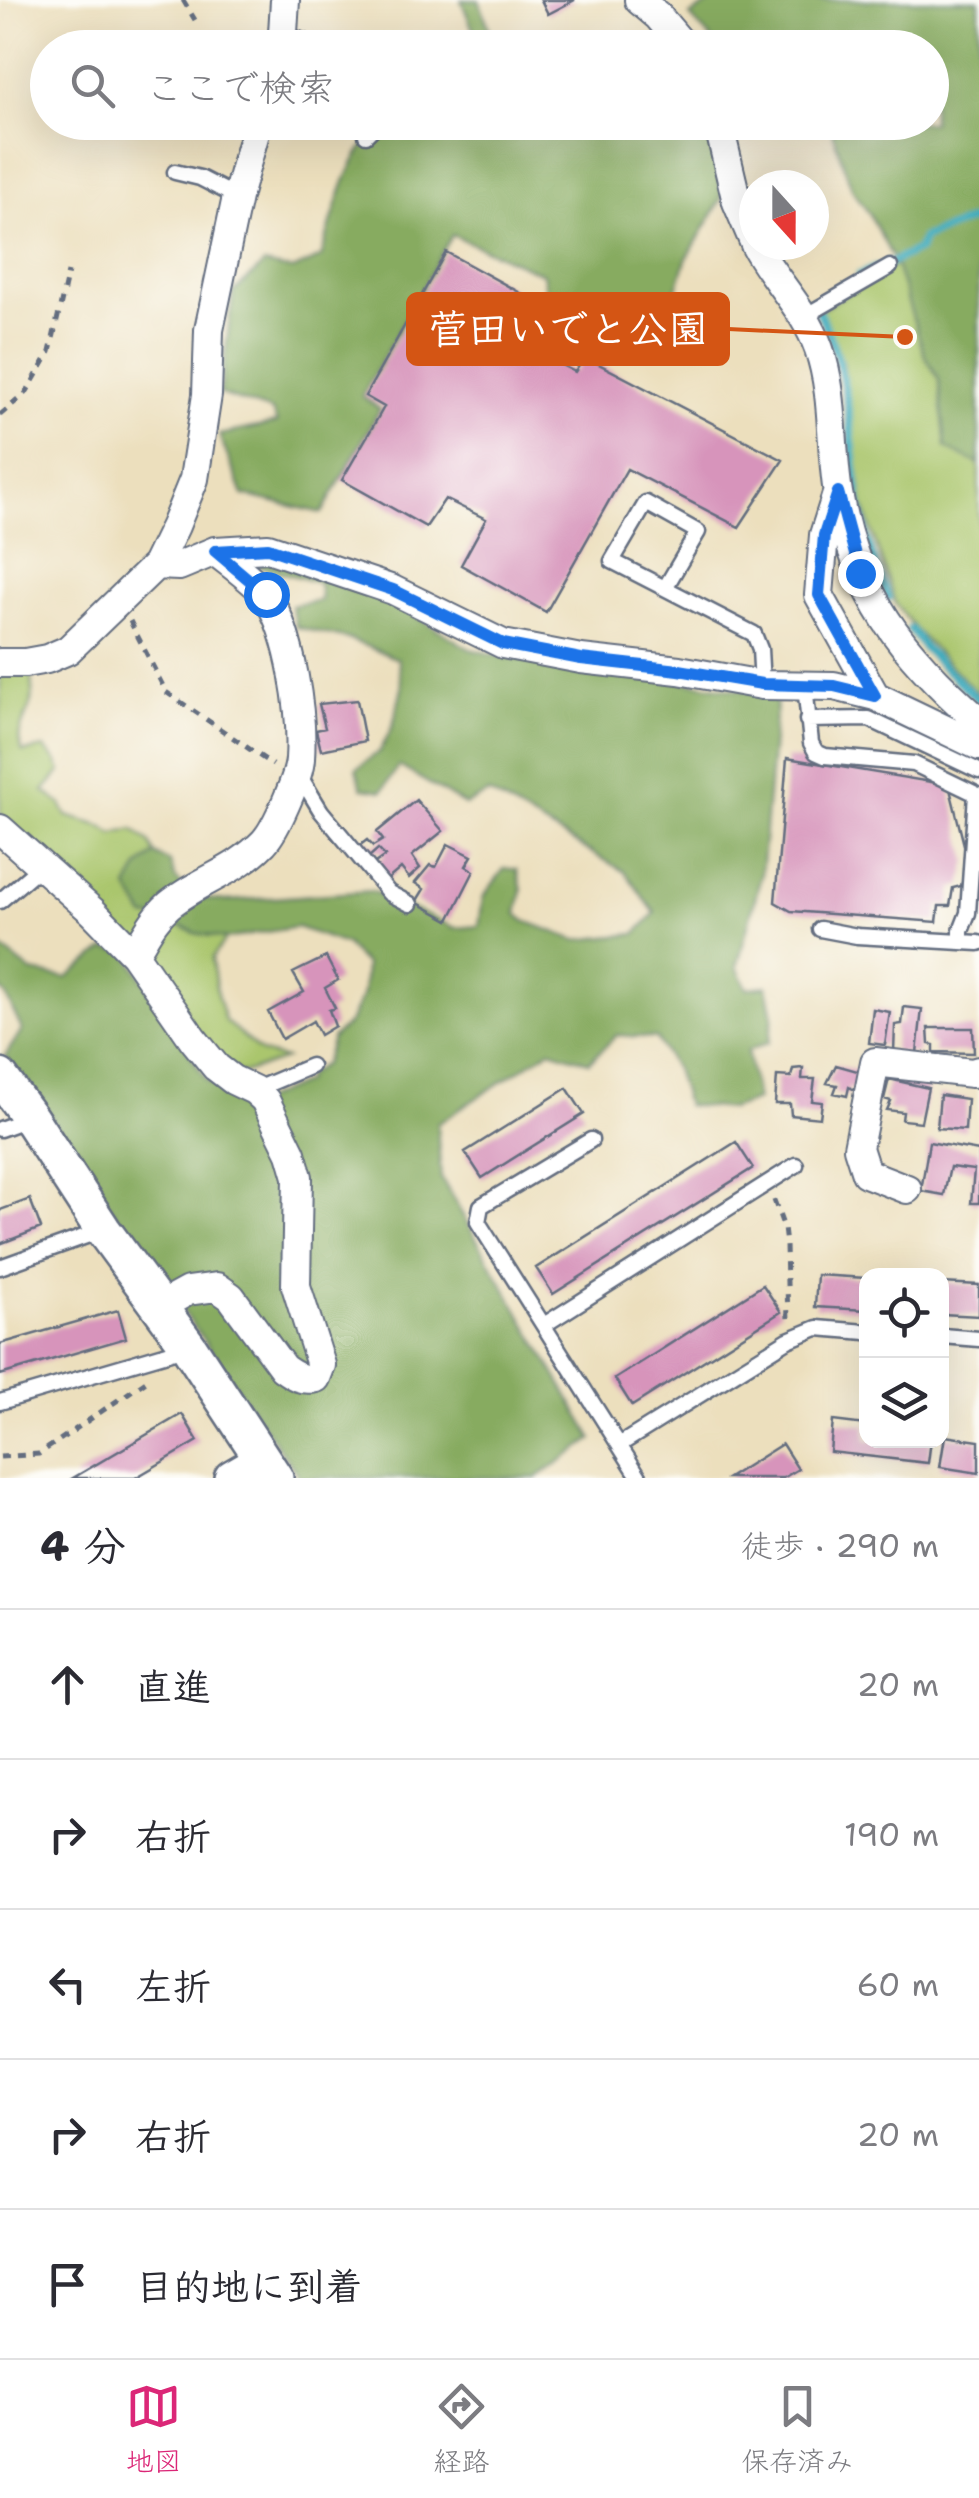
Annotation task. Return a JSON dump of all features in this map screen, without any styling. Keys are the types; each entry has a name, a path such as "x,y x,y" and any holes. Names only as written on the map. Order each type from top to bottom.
{"street":[{"path":"282,30 285,0"},
{"path":"639,0 670,30"},
{"path":"0,662 25,663 68,650 156,566 194,478 206,395 208,330 253,140"},
{"path":"722,140 739,207"},
{"path":"766,260 805,316 820,351 830,392 838,492 860,573 876,608 901,643 979,721"},
{"path":"838,492 824,535 819,595 875,696"},
{"path":"156,566 179,566 215,551 268,548 393,590 503,644 762,684 834,686 875,696 979,746"},
{"path":"134,954 156,918 172,902 245,861 268,837 296,777 300,759 296,688 289,649 266,594 215,551"},
{"path":"0,829 134,954 216,1067 266,1100 291,1153 298,1177 296,1286 321,1366 316,1378 306,1380 283,1368 232,1297 217,1287 188,1291 159,1307"},
{"path":"906,1189 866,1173 858,1148 875,1062 972,1074 979,1071"},
{"path":"0,1077 15,1124 103,1230 190,1349 269,1469 232,1478"}],"lane":[{"path":"175,172 200,178 237,197"},
{"path":"805,316 890,267"},
{"path":"664,588 698,532 646,504 612,562 754,634 760,649 762,684"},
{"path":"805,686 810,744 816,752 914,764 976,794 968,913 961,942"},
{"path":"807,720 869,719 979,771"},
{"path":"296,777 388,893 410,904"},
{"path":"0,901 41,866"},
{"path":"820,928 857,936 979,943"},
{"path":"254,1090 311,1066"},
{"path":"591,1140 481,1206 478,1222 640,1478"},
{"path":"544,1324 796,1165"},
{"path":"0,1267 103,1230"},
{"path":"619,1445 788,1340 817,1328 859,1331"},
{"path":"949,1337 979,1339"},
{"path":"0,1402 190,1349"}],"path":[{"path":"184,0 195,20"},
{"path":"0,415 26,392 50,352 68,272"},
{"path":"120,601 166,692 296,777"},
{"path":"766,1184 784,1228 788,1340"},
{"path":"0,1457 38,1454 190,1349"}],"green space":[{"path":"461,0 479,0 490,30 473,30"},
{"path":"715,0 979,0 979,464 946,448 939,379 925,356 896,265 852,189 835,140 949,140 949,30 703,30 690,16"},
{"path":"979,0 979,695 916,631 895,603 863,504 843,364 820,310 896,265 927,140 949,140 949,31"},
{"path":"369,140 715,140 722,198 686,260 661,342 647,344 630,324 596,336 548,306 543,274 452,235 362,396 380,409 322,513 243,495 219,435 277,423 272,411 220,394 233,293 264,264 293,270 321,257 337,203"},
{"path":"241,553 336,576 409,612 470,649 777,695 761,876 737,967 747,988 767,986 773,1016 769,1042 747,1051 757,1100 730,1109 686,1105 675,1069 656,1038 617,1035 589,1062 550,1050 437,1124 441,1178 593,1439 536,1478 300,1478 72,1153 41,1100 5,1056 22,1030 0,990 0,947 32,972 67,978 105,949 126,952 207,1081 259,1102 305,1082 307,1075 324,1064 332,1038 349,1023 363,993 365,965 345,944 297,927 226,939 196,933 166,919 145,917 128,888 140,866 155,854 170,862 175,877 193,897 226,901 372,891 455,928 479,926 483,897 504,869 517,869 522,890 517,914 525,921 576,940 635,934 655,913 625,872 489,793 465,805 399,766 382,791 362,788 356,769 380,751 393,725 402,688 398,659 348,639 296,627 291,606 321,600 319,583 249,563"},
{"path":"31,667 32,698 19,739 23,752 44,748 61,771 44,791 61,804 67,816 101,826 113,834 133,829 150,843 155,854 140,866 166,919 195,933 226,939 212,958 225,1021 262,1053 285,1059 241,1074 213,1054 84,888 0,814 0,668"}],"building":[{"path":"541,0 575,0 548,14"},
{"path":"446,252 526,296 504,336 575,372 585,357 783,460 739,527 627,469 546,612 461,565 486,519 445,499 426,527 342,480 384,407 365,396"},
{"path":"357,700 365,741 321,750 316,730 325,728 319,704"},
{"path":"787,758 949,785 968,861 961,886 953,888 950,906 939,906 937,922 791,911 775,902"},
{"path":"416,800 443,831 412,856 420,868 409,878 401,868 387,880 372,865 385,856 378,849 368,858 359,846 367,840 373,846 383,840 377,832"},
{"path":"448,844 472,856 466,866 474,871 449,920 416,902 424,889 415,883 430,865 436,867"},
{"path":"326,957 338,980 325,988 335,1008 329,1010 335,1026 320,1035 313,1021 282,1039 268,1012 304,992 293,973"},
{"path":"904,1007 922,1009 917,1053 894,1052 895,1025 902,1024"},
{"path":"873,1009 890,1012 885,1045 869,1043"},
{"path":"928,1028 973,1028 974,1053 934,1052"},
{"path":"836,1065 861,1072 855,1090 849,1087 847,1096 834,1093 837,1085 827,1083"},
{"path":"803,1068 802,1079 815,1079 812,1101 822,1102 820,1118 791,1115 790,1104 775,1104 777,1076 791,1077 793,1069"},
{"path":"889,1079 928,1088 921,1122 902,1120 903,1112 887,1110 891,1101 884,1099"},
{"path":"567,1088 584,1114 482,1178 465,1152"},
{"path":"940,1095 967,1099 965,1130 937,1128"},
{"path":"736,1142 753,1168 553,1294 536,1268"},
{"path":"929,1142 979,1151 979,1203 971,1203 974,1170 950,1167 944,1195 921,1191"},
{"path":"30,1199 41,1228 0,1244 0,1210"},
{"path":"817,1275 859,1278 859,1310 815,1307"},
{"path":"949,1283 979,1285 979,1316 949,1314"},
{"path":"763,1285 781,1312 632,1406 615,1379"},
{"path":"118,1310 126,1338 0,1375 0,1344"},
{"path":"182,1414 198,1441 135,1478 73,1478"},
{"path":"833,1421 859,1424 859,1448 930,1448 928,1463 830,1452"},
{"path":"949,1437 979,1441 979,1473 940,1467 943,1448 949,1448"},
{"path":"782,1444 798,1469 783,1478 728,1478"}],"waterway":[{"path":"889,264 919,249 923,238 979,217"},
{"path":"859,275 876,268"},
{"path":"816,308 842,377 861,514 888,598"},
{"path":"910,629 925,649 979,701"}],"place":[{"name":"菅田いでと公園","path":"905,337"}],"route":[{"path":"266,594 215,551 268,548 393,590 503,644 762,684 834,686 875,696 819,595 824,535 838,492 860,573"}]}
